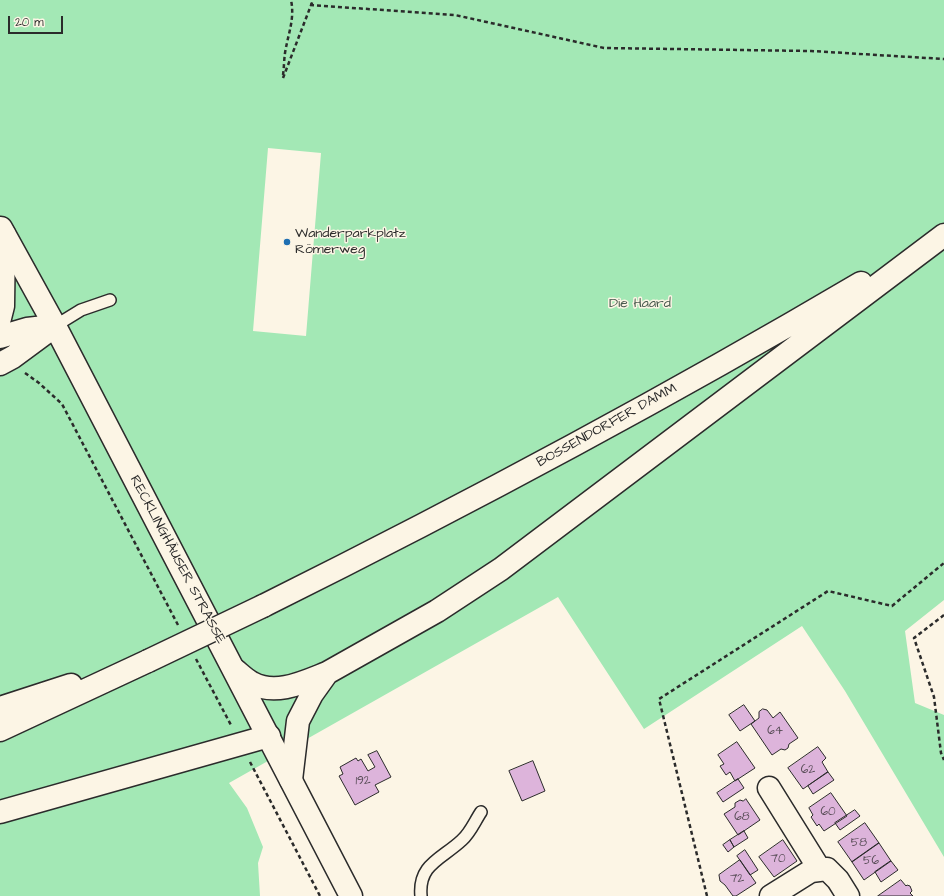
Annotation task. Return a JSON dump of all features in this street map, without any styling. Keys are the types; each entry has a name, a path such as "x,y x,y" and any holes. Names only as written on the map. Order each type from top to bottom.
{"main road":[{"path":"0,318 3,306 2,230"},
{"name":"RECKLINGHÄUSER STRASSE","path":"2,230 55,326 352,896"},
{"path":"235,670 252,683 275,688 300,684 327,673 437,611 501,569 944,234"},
{"name":"BOSSENDORFER DAMM","path":"148,661 263,606 503,483 713,368 944,234"},
{"path":"0,337 27,329 55,326"},
{"path":"7,360 55,326"},
{"path":"0,708 148,661"},
{"path":"0,730 148,661"},
{"path":"291,780 298,721 312,694 327,673"},
{"path":"0,812 269,736"},
{"path":"769,788 820,870"},
{"path":"771,896 811,871 827,869 838,880 848,896"}],"lane":[{"path":"55,326 81,310 110,300"},
{"path":"421,896 420,884 425,870 463,839 481,812"}],"path":[{"path":"291,0 293,10 291,29 285,52 283,78 313,0"},
{"path":"310,5 455,15 604,48 811,51 944,59"},
{"path":"7,360 39,383 62,404 179,626"},
{"path":"707,896 659,699 828,591 892,606 944,563"},
{"path":"944,615 914,638 934,697 941,753 944,760"},
{"path":"193,654 320,896"},
{"path":"316,888 317,896"}],"green space":[{"name":"Die Haard","path":"0,0 944,0 944,600 905,631 915,703 944,715 944,857 845,691 802,626 644,729 558,597 229,783 247,808 263,847 258,863 260,896 0,896","holes":["268,148 321,153 306,336 253,331"]}],"building":[{"path":"744,705 755,721 740,731 729,715"},
{"path":"763,709 767,710 773,718 780,712 798,738 789,744 788,748 785,750 781,749 772,755 751,724 759,718 759,712"},
{"path":"737,742 755,768 735,781 730,772 726,775 720,766 724,764 718,755"},
{"path":"818,747 826,758 822,762 828,772 803,789 788,768"},
{"path":"377,751 391,777 375,785 379,792 355,805 339,776 343,774 340,767 356,758 358,761 361,759 368,771 375,767 368,755"},
{"path":"533,761 545,791 522,801 509,771"},
{"path":"828,772 834,780 813,794 808,786"},
{"path":"738,779 744,788 723,802 717,793"},
{"path":"831,793 847,816 824,831 819,824 817,826 811,817 813,815 809,808"},
{"path":"746,799 760,820 738,835 724,814 735,807 735,803"},
{"path":"855,810 860,816 840,830 835,823"},
{"path":"865,823 879,843 852,862 838,842"},
{"path":"744,831 748,838 734,847 730,840"},
{"path":"730,840 734,847 728,852 723,845"},
{"path":"783,840 797,861 774,877 759,857"},
{"path":"879,843 891,861 864,880 852,862"},
{"path":"745,850 758,870 750,875 737,856"},
{"path":"740,860 756,883 736,896 733,896 720,881 719,875"},
{"path":"891,861 898,870 881,882 875,872"},
{"path":"901,880 906,886 910,886 912,891 910,893 913,896 878,896"}],"place":[{"name":"Wanderparkplatz Römerweg","path":"287,242"}]}
